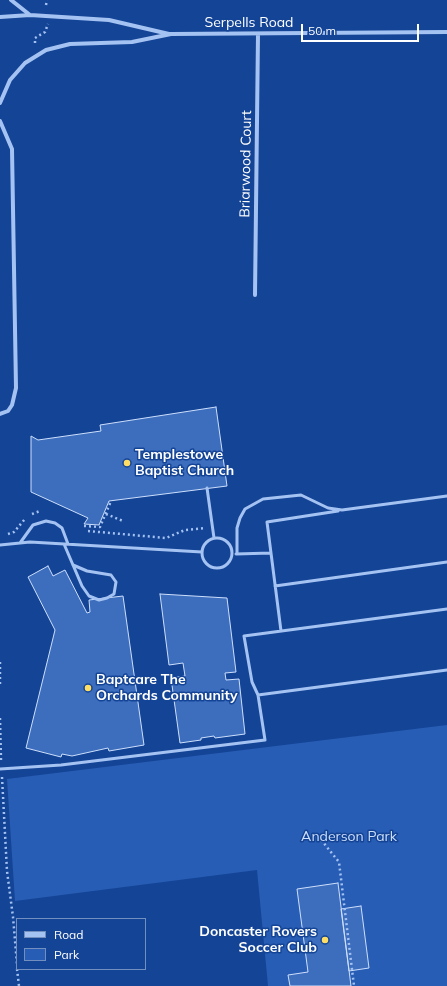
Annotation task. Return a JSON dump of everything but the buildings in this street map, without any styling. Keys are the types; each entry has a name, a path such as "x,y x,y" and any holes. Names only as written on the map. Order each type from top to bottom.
{"street":[{"path":"11,0 30,15"},
{"name":"Serpells Road","path":"0,17 30,15 109,20 171,34"},
{"name":"Serpells Road","path":"0,103 4,91 15,72 25,63 46,50 70,44 132,42 171,34 447,32"},
{"name":"Briarwood Court","path":"255,295 258,34"},
{"path":"0,121 12,149 16,388 12,405 8,411 0,414"}],"lane":[{"path":"207,488 214,538"},
{"path":"237,554 240,518 245,509 260,500 301,495 328,508 345,510"},
{"path":"281,631 274,586 267,522 447,496"},
{"path":"20,543 34,525 46,521 55,523 62,528 68,544"},
{"path":"214,538 222,539 228,542 232,553 227,565 216,568 206,564 202,552 205,544 214,538"},
{"path":"0,546 20,543 68,544 202,552"},
{"path":"64,544 73,565 84,589 91,597 99,600 114,595 116,582 111,575 87,571 73,565"},
{"path":"232,553 270,553"},
{"path":"274,586 447,562"},
{"path":"216,568 216,574"},
{"path":"0,769 61,765 265,740 258,695 252,682 244,636 447,609"},
{"path":"258,695 447,670"}],"path":[{"path":"46,5 47,0"},
{"path":"35,43 35,38 45,32 48,24"},
{"path":"84,526 100,527 111,501"},
{"path":"5,535 14,532 27,517 40,511"},
{"path":"106,514 122,521"},
{"path":"88,531 166,538 185,530 212,528"},
{"path":"0,662 0,686"},
{"path":"0,718 0,769 7,871 16,955"},
{"path":"318,836 339,862 354,986"},
{"path":"17,970 19,986"}],"green space":[{"name":"Anderson Park","path":"447,725 447,986 268,986 257,870 15,901 7,779"}],"place":[{"name":"Templestowe Baptist Church","path":"127,463"},
{"name":"Baptcare The Orchards Community","path":"88,688"},
{"name":"Doncaster Rovers Soccer Club","path":"325,940"}]}
